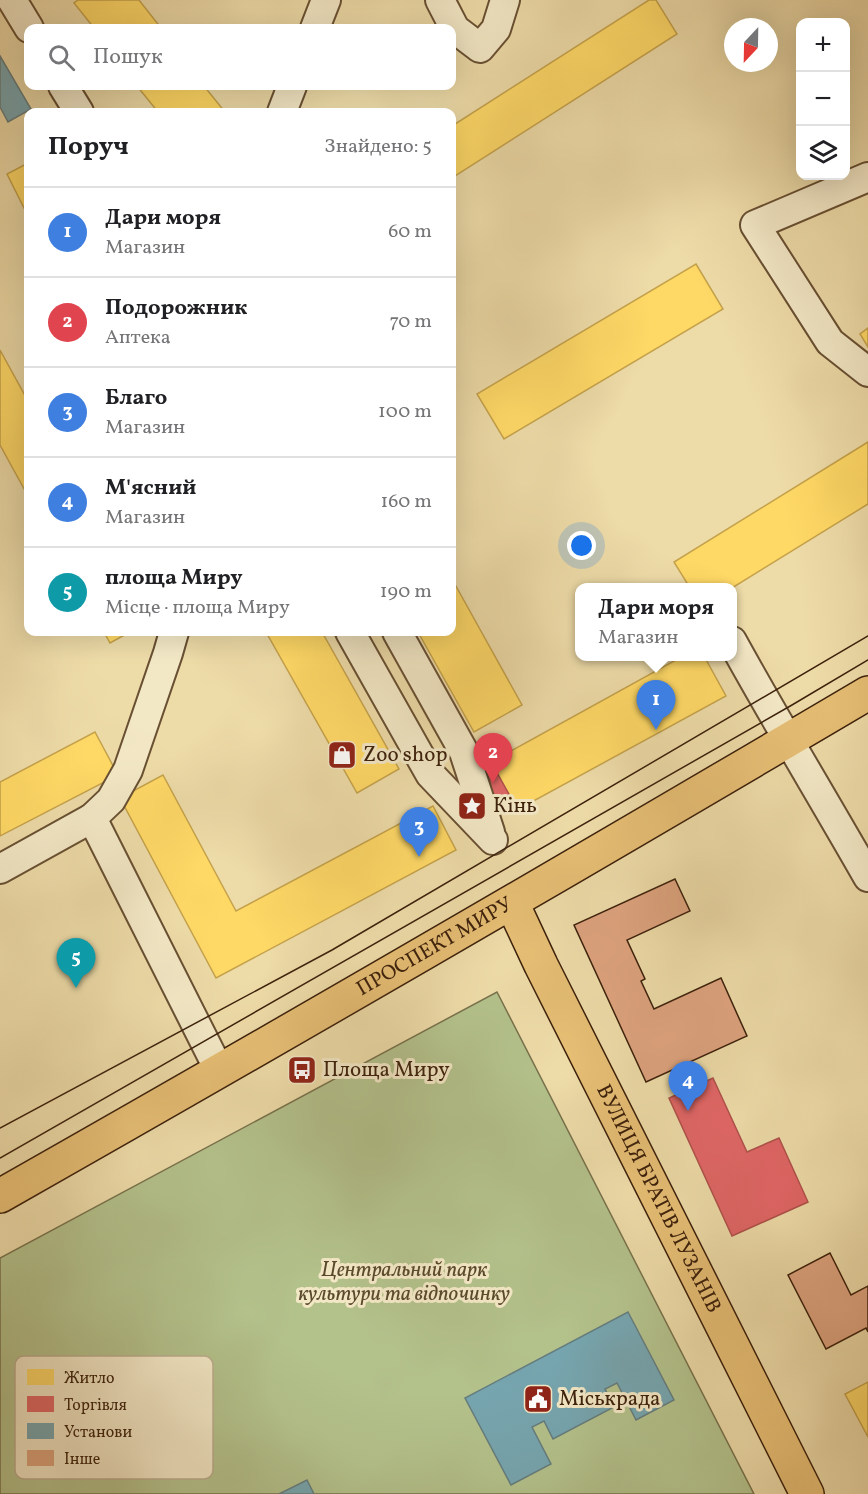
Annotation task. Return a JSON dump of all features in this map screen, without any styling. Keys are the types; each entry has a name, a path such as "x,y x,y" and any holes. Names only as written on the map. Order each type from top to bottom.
{"main road":[{"name":"ПРОСПЕКТ МИРУ","path":"0,1196 512,903 868,693"},
{"name":"ВУЛИЦЯ БРАТІВ ЛУЗАНІВ","path":"512,903 541,966 807,1494"}],"street":[{"path":"12,0 26,24"},
{"path":"317,24 326,0"},
{"path":"440,0 452,24"},
{"path":"456,30 480,48 496,29 505,0"},
{"path":"65,90 77,108"},
{"path":"284,108 290,90"},
{"path":"868,177 755,225 830,342 868,372"},
{"path":"0,869 92,818 111,800 129,770 173,636"},
{"path":"352,636 430,774 493,840 464,752 399,636"},
{"path":"737,650 868,877"},
{"path":"92,818 220,1072"}],"green space":[{"name":"Центральний парк культури та відпочинку","path":"497,992 754,1494 0,1494 0,1258"}],"building: Житло":[{"path":"78,0 139,0 158,24 91,24 74,3"},
{"path":"649,0 656,0 677,34 456,175 456,123"},
{"path":"140,90 207,90 222,108 155,108"},
{"path":"24,165 24,208 7,174"},
{"path":"696,264 723,309 504,439 477,394"},
{"path":"868,328 868,347 860,334"},
{"path":"0,350 24,394 24,489 0,445"},
{"path":"868,442 868,504 737,585 737,583 687,583 674,562"},
{"path":"456,586 522,705 474,732 420,636 456,636"},
{"path":"106,636 123,636 110,643"},
{"path":"268,636 324,636 399,769 357,793"},
{"path":"674,661 707,661 726,696 517,810 491,762"},
{"path":"95,732 118,775 0,836 0,782"},
{"path":"163,775 236,911 433,806 456,850 216,978 120,798"},
{"path":"868,1382 868,1437 845,1394"}],"building: Торгівля":[{"path":"491,762 510,796 496,804 476,770"},
{"path":"713,1078 747,1152 779,1138 808,1202 732,1236 669,1098"}],"building: Установи":[{"path":"0,56 30,108 24,108 24,113 8,122 0,107"},
{"name":"Міськрада","path":"628,1312 674,1400 636,1420 617,1383 605,1389 614,1407 553,1439 544,1421 532,1427 551,1464 511,1485 465,1398"},
{"path":"307,1480 314,1494 279,1494"}],"building: Інше":[{"path":"675,879 690,911 627,940 645,979 641,981 654,1009 721,978 747,1036 646,1082 574,925"},
{"path":"830,1253 851,1295 868,1286 868,1332 866,1328 826,1349 788,1275"}],"tram line":[{"path":"0,1128 332,950 868,636"},
{"path":"0,1158 868,660"}],"place":[{"name":"Дари моря","path":"656,730"},
{"name":"Zoo shop","path":"342,755"},
{"name":"Подорожник","path":"493,783"},
{"name":"Кінь","path":"472,806"},
{"name":"Благо","path":"419,857"},
{"name":"площа Миру","path":"76,988"},
{"name":"Площа Миру","path":"302,1070"},
{"name":"М'ясний","path":"688,1111"},
{"name":"Міськрада","path":"538,1399"}]}
